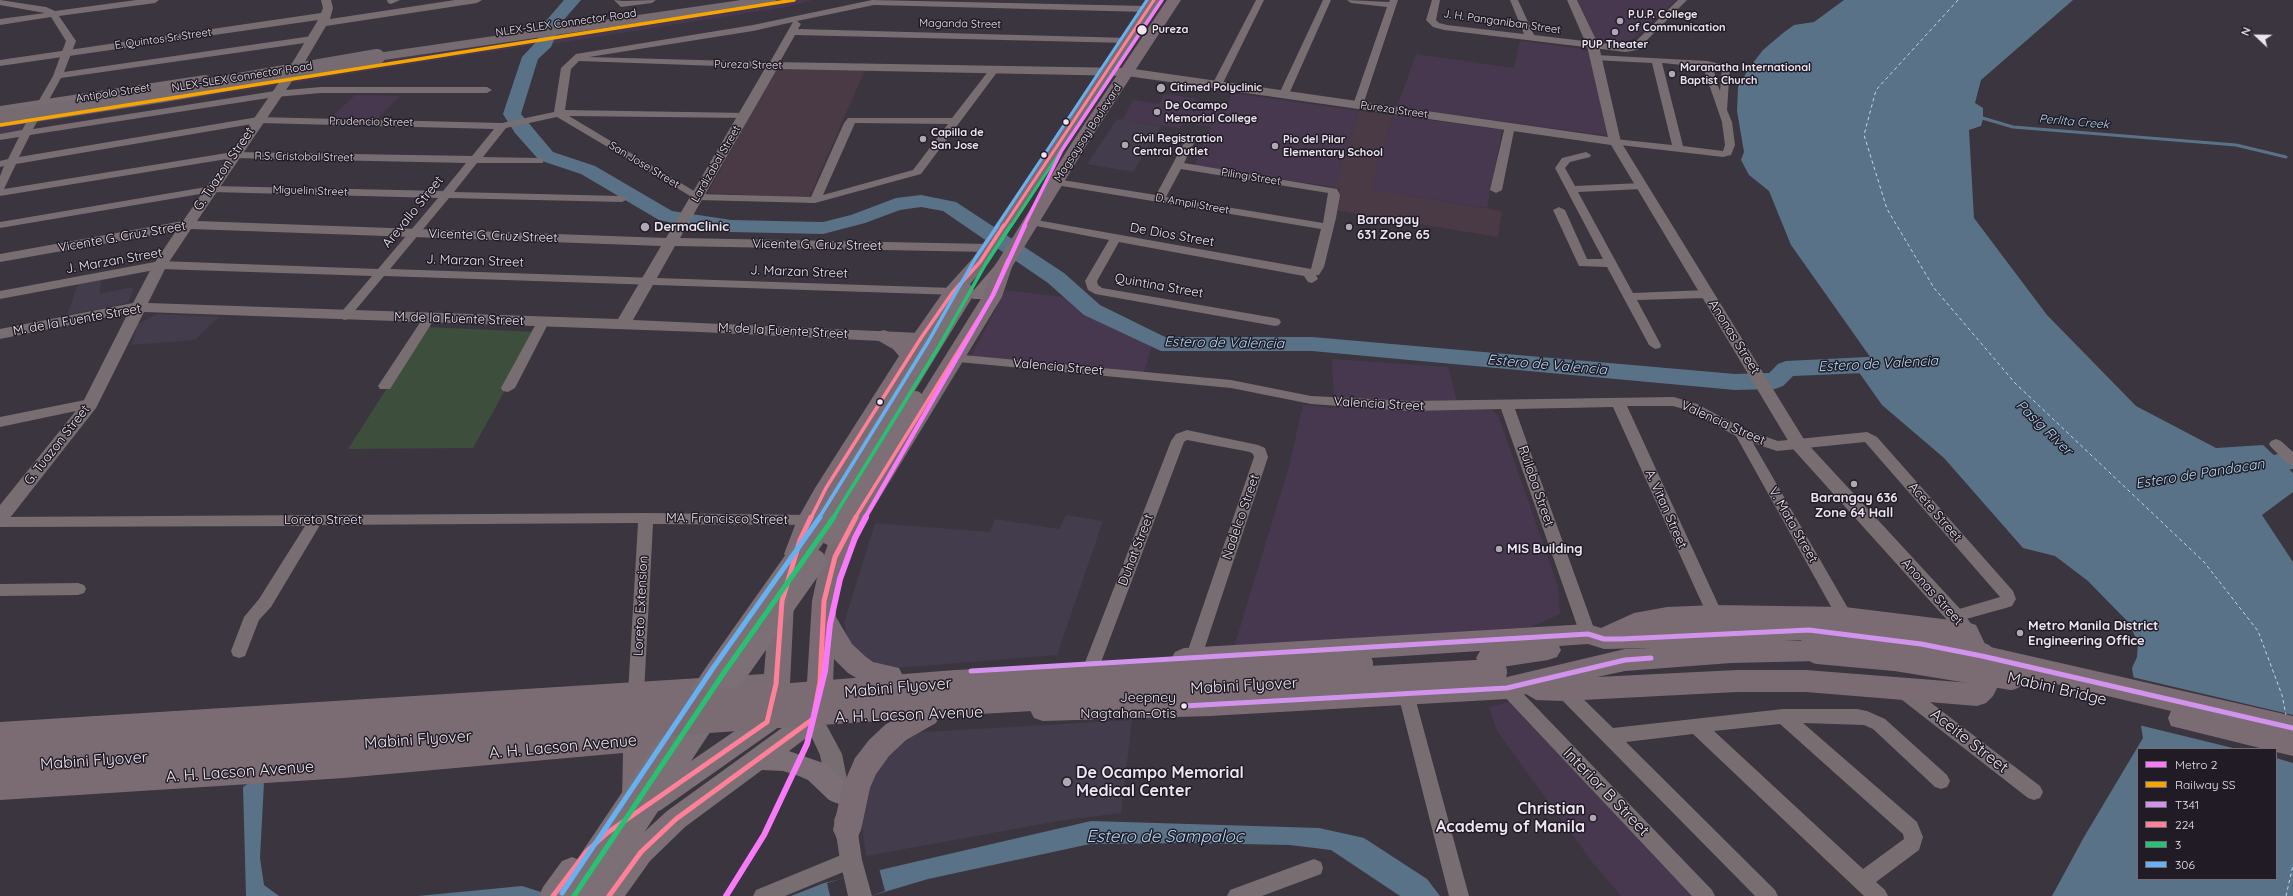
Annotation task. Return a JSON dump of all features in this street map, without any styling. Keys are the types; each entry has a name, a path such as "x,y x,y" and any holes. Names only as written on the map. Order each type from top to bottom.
{"highway":[{"path":"0,120 164,94 376,54 477,32 692,0"},
{"name":"NLEX-SLEX Connector Road","path":"0,114 728,0"},
{"name":"NLEX-SLEX Connector Road","path":"0,106 770,0"}],"main road":[{"name":"Magsaysay Boulevard","path":"813,718 820,682 826,586 843,538 992,297 1008,259 1174,0"},
{"name":"Magsaysay Boulevard","path":"966,293 987,252 1105,72 1151,5"},
{"name":"Magsaysay Boulevard","path":"767,722 776,684 782,601 800,540 809,520 826,488 921,338 966,293 1008,259"},
{"path":"560,891 830,513 966,293"},
{"path":"603,894 730,680 845,515 966,293"},
{"path":"884,336 900,344 911,356"},
{"path":"826,488 827,499 836,506 851,508 868,499"},
{"path":"1497,673 1563,690 1737,681 1806,681 1968,695 1977,695 1984,688 1986,675 1961,624 1804,615 1667,616 1634,623 1596,636"},
{"path":"823,618 843,651 857,665 867,671 890,676"},
{"path":"0,734 820,682 890,676 1596,636 1814,641"},
{"name":"Mabini Flyover","path":"0,767 457,738 962,702 1497,673 1591,644 1596,636"},
{"name":"A. H. Lacson Avenue","path":"0,787 344,766 682,737 767,722 813,718 1210,705 1406,694 1497,673 1625,660 1731,653 1814,641"},
{"name":"Mabini Bridge","path":"1814,641 1921,644 1982,656 2293,728"},
{"name":"Mabini Bridge","path":"1814,641 1895,658 2011,677 2293,744"},
{"path":"736,687 753,677 778,655"},
{"name":"Mabini Flyover","path":"0,751 463,722 956,683 1497,673"},
{"path":"528,750 546,699"},
{"path":"344,766 369,711"},
{"path":"847,830 856,788 865,767 879,748 896,732 927,715"},
{"path":"603,894 658,834 702,798 813,718"},
{"path":"560,891 587,852 607,833 767,722"},
{"path":"636,814 638,741"},
{"path":"757,759 783,760 804,766 818,772 838,792"},
{"path":"560,891 603,894"}],"street":[{"path":"0,22 155,0"},
{"path":"324,19 328,8 326,0"},
{"name":"E. Quintos Sr. Street","path":"0,63 474,0"},
{"path":"618,0 622,4 652,0"},
{"path":"1217,85 1260,0"},
{"path":"1284,94 1327,0"},
{"path":"1351,0 1393,3 1358,105"},
{"name":"J. H. Panganiban Street","path":"1436,0 1431,20 1436,25 1447,28 1626,50 1634,48 1683,0"},
{"path":"1514,0 1531,39"},
{"name":"Anonas Street","path":"1572,0 1596,58 1615,142 1707,294 1754,368 1799,445 1961,624"},
{"path":"559,114 566,68 572,60 587,53 753,28 798,20 880,1 1151,5"},
{"path":"0,2 46,10 53,14 71,41 68,53 58,76 41,104 0,188"},
{"path":"53,14 69,4"},
{"name":"G. Tuazon Street","path":"0,518 90,404 160,265 212,189 233,155 297,65 324,19"},
{"path":"773,65 798,20"},
{"name":"Maganda Street","path":"792,32 1127,40"},
{"path":"58,76 312,39"},
{"path":"1596,58 1656,60 1707,64 1728,69 1723,110"},
{"name":"Pureza Street","path":"572,60 993,71 1127,72 1615,142"},
{"path":"1656,60 1678,149"},
{"path":"1615,142 1723,154 1727,153 1730,145 1727,122 1713,86 1707,64"},
{"name":"Antipolo Street","path":"0,110 297,65"},
{"name":"Lardizabal Street","path":"622,325 773,65"},
{"name":"San Jose Street","path":"559,114 697,197 815,200 908,176 917,172 957,121 993,71"},
{"path":"0,137 276,94 321,90 487,90"},
{"name":"Prudencio Street","path":"0,164 258,120 505,125 527,119 576,112 744,115"},
{"path":"815,200 849,123 852,120 957,121"},
{"name":"Arevallo Street","path":"344,316 505,125"},
{"path":"1496,190 1510,126"},
{"path":"1160,198 1190,141"},
{"name":"R.S. Cristobal Street","path":"0,193 233,155 539,161"},
{"path":"1586,155 1566,160 1560,168 1631,297 1654,345"},
{"name":"Piling Street","path":"1177,165 1333,191 1334,194 1328,227"},
{"name":"D. Ampil Street","path":"1056,182 1328,227"},
{"path":"1571,189 1642,186"},
{"name":"Miguelin Street","path":"0,225 212,189 622,199"},
{"path":"1559,210 1575,246 1585,264 1611,263"},
{"path":"1566,224 1589,223"},
{"name":"Vicente G. Cruz Street","path":"0,258 186,225 414,234 987,252"},
{"name":"De Dios Street","path":"1028,227 1115,239 1310,276 1318,267 1328,227"},
{"name":"Quintina Street","path":"1115,239 1092,281 1092,287 1099,290 1275,322"},
{"path":"1575,246 1602,246"},
{"name":"J. Marzan Street","path":"0,295 160,265 649,280 966,293"},
{"path":"1631,297 1707,294"},
{"name":"M. de la Fuente Street","path":"0,334 138,307 921,338"},
{"path":"385,386 429,318"},
{"path":"508,388 543,322"},
{"name":"Valencia Street","path":"953,358 1230,384 1312,400 1410,406 1507,406 1674,401 1683,403 1741,433 1777,446 1799,445"},
{"name":"A. Vitan Street","path":"1618,402 1715,615"},
{"path":"0,422 90,404"},
{"name":"Ruiloba Street","path":"1507,406 1596,636"},
{"name":"V. Mata Street","path":"1741,433 1846,617"},
{"name":"Nadelco Street","path":"1181,437 1187,435 1253,448 1260,451 1261,457 1193,659"},
{"name":"Duhat Street","path":"1092,665 1181,437"},
{"name":"Acete Street","path":"1799,445 1860,437 1872,440 2007,595 2008,600 2006,602 1961,624"},
{"name":"MA. Francisco Street","path":"646,518 809,520"},
{"name":"Loreto Street","path":"0,522 646,518"},
{"name":"Loreto Extension","path":"636,693 646,518"},
{"path":"239,651 252,617 265,603 316,520"},
{"path":"0,590 78,589"},
{"name":"Interior B Street","path":"1497,673 1705,896"},
{"path":"776,684 813,718 830,754 860,896"},
{"path":"1563,690 1611,736 1768,896"},
{"name":"Aceite Street","path":"1902,690 2034,792"},
{"path":"1406,694 1459,896"},
{"path":"1611,736 1783,716 1857,716 1868,718 1879,724 1941,781"},
{"path":"1783,716 1910,828 1914,837 1912,844 1862,881"},
{"path":"1696,726 1878,896"},
{"path":"763,896 853,867"},
{"path":"1237,896 1314,868"}],"shaded area":[{"path":"753,0 813,0 786,7 545,45 551,32"},
{"name":"P.U.P. College of Communication","path":"1578,0 1676,0 1628,43 1617,46 1598,44"},
{"path":"540,36 539,44 25,125 20,132 0,135 0,120"},
{"path":"1520,41 1576,48 1592,52 1609,136 1397,107 1416,54 1514,68"},
{"path":"775,69 865,70 809,198 708,193"},
{"name":"Pio del Pilar Elementary School","path":"1232,93 1359,111 1334,187 1194,166 1211,127 1184,123 1192,107 1180,128 1122,120 1133,100 1159,104 1164,94 1196,98 1193,105 1226,110"},
{"path":"355,95 400,96 377,119 331,118"},
{"path":"1359,111 1393,115 1371,189 1502,211 1498,237 1333,210 1340,190 1334,187"},
{"path":"1393,115 1502,130 1487,208 1370,189"},
{"name":"Civil Registration Central Outlet","path":"1117,119 1161,126 1133,172 1087,164"},
{"path":"102,279 99,294 134,287 128,303 67,315 78,284"},
{"path":"1006,290 1063,297 1153,343 1144,372 971,356"},
{"path":"157,314 219,317 195,340 131,345 138,324"},
{"path":"1332,359 1448,367 1459,409 1491,409 1498,415 1558,586 1560,614 1531,627 1234,647 1288,470 1303,405 1334,408"},
{"path":"1066,515 1103,521 1057,655 871,670 851,651 844,623 875,523 990,532 995,519 1059,529"},
{"name":"Christian Academy of Manila","path":"1514,701 1700,896 1621,896 1593,863 1497,731 1489,707"},
{"path":"1132,720 1121,813 1058,821 866,856 859,805 877,762 906,733"}],"green space":[{"path":"426,327 537,332 473,448 348,449"}],"water":[{"name":"Pasig River","path":"1844,0 2073,0 1981,80 1975,103 1983,108 1983,119 1981,126 1969,130 1974,218 2047,315 2136,406 2216,448 2263,445 2293,473 2293,492 2262,515 2293,562 2293,896 2052,896 2084,837 2137,748 2137,880 2277,880 2277,748 2137,748 2143,738 2132,668 2137,657 2138,643 2129,623 2088,581 2055,556 2023,548 1944,458 1882,405 1851,361 1873,361 1791,245 1769,191 1749,175 1741,160 1744,152 1737,111 1738,87 1749,68 1763,50 1794,25 1814,22"},
{"path":"264,782 260,858 264,885 279,896 246,896 243,787 249,783"},
{"name":"Estero de Sampaloc","path":"1091,821 1319,828 1364,838 1427,879 1440,896 1400,896 1331,850 1290,845 1190,843 1090,844 928,879 871,896 791,896 824,883"},
{"path":"522,886 554,896 418,896"}],"pier":[{"path":"2132,677 2293,715 2293,763 2277,758 2277,748 2233,748 2139,725"},
{"path":"879,868 885,891 871,896 830,896 827,883"}],"waterway":[{"name":"Estero de Valencia","path":"573,0 553,22 545,43 530,57 512,114 522,129 546,156 588,170 666,216 690,221 731,226 823,228 858,219 896,204 921,201 949,206 974,221 1056,278 1092,310 1161,344 1312,344 1735,382 1775,381 1786,369 1888,364"},
{"name":"Perlita Creek","path":"1979,117 2013,127 2236,145 2286,157"},
{"name":"Estero de Pandacan","path":"2249,468 2293,460"}],"ferry route":[{"path":"1958,0 1876,90 1864,135 1887,209 1934,288 2015,383 2204,562 2258,631 2282,695 2286,715"},
{"path":"2286,896 2293,865"}],"metro line":[{"name":"2","path":"726,896 764,835 807,744 825,671 830,624 840,579 855,538 876,497 993,295 1040,191 1062,150 1162,0"}],"rail line":[{"name":"SS","path":"0,125 794,0"}],"transit line":[{"name":"306","path":"562,893 713,668 825,510 928,342 975,259 1147,0"},
{"name":"224","path":"553,896 587,851 607,833 767,722 776,684 782,601 800,540 826,488 921,338 953,292 980,262 1154,0"},
{"name":"3","path":"574,896 723,674 835,516 938,348 985,265 1159,3"},
{"name":"224","path":"609,896 641,852 676,819 813,719 820,682 824,601 835,557 849,528 992,297 1008,260"},
{"name":"T341","path":"971,671 1588,634 1604,639 1621,639 1809,630 1921,644 1982,656 2293,728"},
{"name":"T341","path":"1184,706 1507,688 1625,660 1651,658"}],"place":[{"name":"P.U.P. College of Communication","path":"1620,21"},
{"name":"Pureza","path":"1142,30"},
{"name":"PUP Theater","path":"1615,32"},
{"name":"Maranatha International Baptist Church","path":"1672,74"},
{"name":"Citimed Polyclinic","path":"1161,88"},
{"name":"De Ocampo Memorial College","path":"1157,112"},
{"name":"Capilla de San Jose","path":"923,139"},
{"name":"Civil Registration Central Outlet","path":"1125,145"},
{"name":"Pio del Pilar Elementary School","path":"1275,146"},
{"name":"DermaClinic","path":"645,227"},
{"name":"Barangay 631 Zone 65","path":"1349,227"},
{"name":"Barangay 636 Zone 64 Hall","path":"1854,484"},
{"name":"MIS Building","path":"1499,549"},
{"name":"Metro Manila District Engineering Office","path":"2020,633"},
{"name":"Jeepney Nagtahan-Otis","path":"1184,706"},
{"name":"De Ocampo Memorial Medical Center","path":"1067,782"},
{"name":"Christian Academy of Manila","path":"1593,818"}]}
